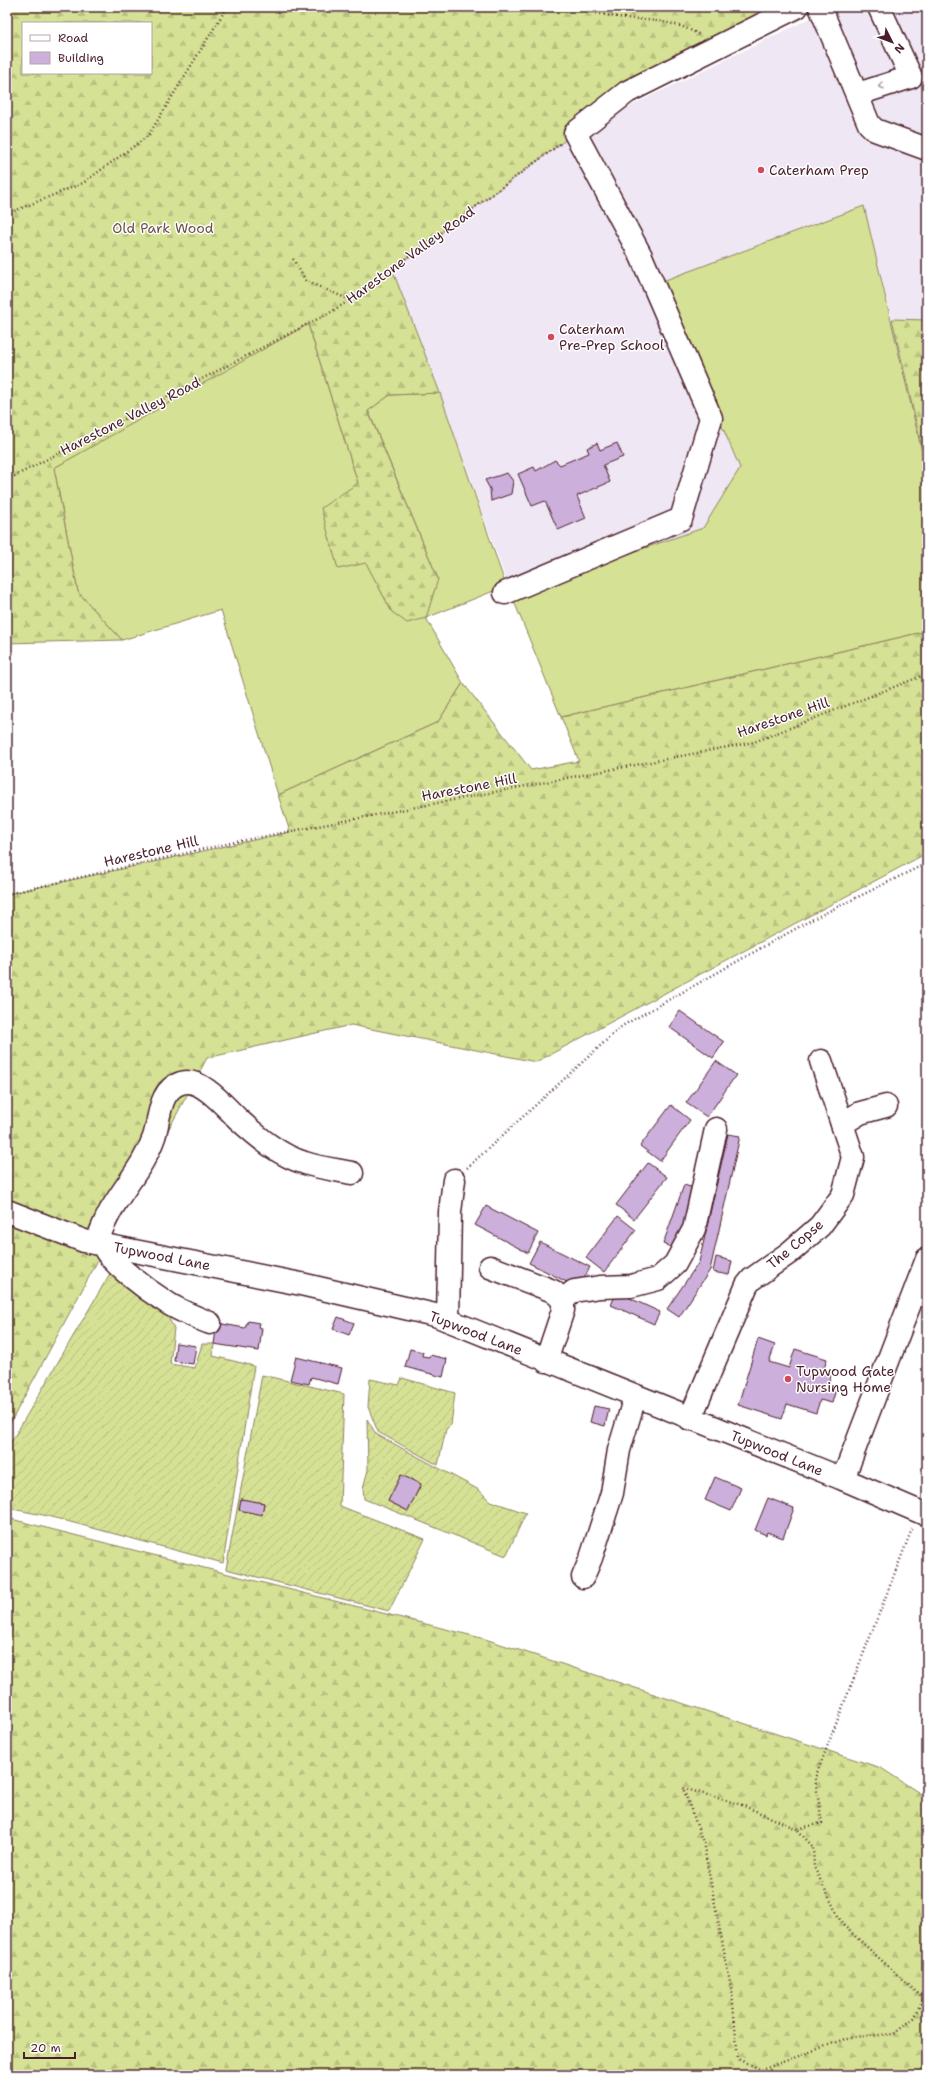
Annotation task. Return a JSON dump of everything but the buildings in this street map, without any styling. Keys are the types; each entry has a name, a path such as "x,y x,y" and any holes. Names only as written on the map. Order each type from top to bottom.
{"street":[{"path":"505,593 681,519 711,418 641,256 575,133 627,92 798,7"},
{"path":"820,7 858,94 869,124 875,130 927,149"},
{"path":"858,94 919,78 879,7"},
{"name":"The Copse","path":"690,1419 749,1282 820,1226 843,1195 853,1157 821,1061"},
{"path":"210,1323 166,1302 118,1266 100,1244 113,1206 144,1162 154,1136 158,1113 164,1098 180,1083 191,1082 206,1089 254,1134 283,1153 304,1163 352,1173"},
{"path":"842,1124 860,1113 886,1106"},
{"path":"562,1300 574,1291 600,1287 631,1286 658,1279 675,1264 694,1229 716,1129"},
{"path":"448,1320 450,1212 454,1180"},
{"name":"Tupwood Lane","path":"7,1212 84,1241 301,1284 435,1315 635,1397 843,1479 923,1514"},
{"path":"843,1479 927,1259"},
{"path":"490,1267 553,1291 562,1300 563,1310 546,1361"},
{"path":"583,1577 591,1558 612,1493 619,1450 635,1397"}],"path":[{"path":"7,214 82,183 148,136 227,7"},
{"path":"573,7 619,17 664,22 688,28 702,36 723,44"},
{"name":"Harestone Valley Road","path":"7,480 314,321 350,300 575,133"},
{"path":"293,259 306,281 350,300"},
{"name":"Harestone Hill","path":"7,894 235,842 754,742 927,674"},
{"path":"454,1180 622,1026 813,920 927,863"},
{"path":"797,1829 822,1823 815,1778 923,1514"},
{"path":"761,2070 738,2059 732,1993 703,1842 683,1788 742,1805 797,1829 813,1846 814,1867 842,1924 923,2000 927,2002"},
{"path":"749,2075 850,2037 894,2034 914,2018 923,2000"}],"shaded area":[{"path":"833,7 927,7 927,320 892,319 864,206 660,282 740,468 703,528 511,594 440,393 391,269 575,133"}],"green space":[{"name":"Old Park Wood","path":"7,7 780,7 575,133 392,269 440,393 390,395 368,411 438,579 426,618 407,623 392,612 366,563 338,569 321,508 358,483 308,324 54,468 78,592 122,640 7,643"},
{"path":"864,206 927,473 927,631 561,717 511,594 703,528 740,468 660,282"},
{"path":"892,319 927,320 927,469"},
{"path":"308,324 358,483 366,562 392,612 438,579 368,410 390,395 440,393 506,586 426,618 463,683 438,722 278,795 221,610 122,640 78,592 54,468 169,401"},
{"path":"927,631 927,853 536,1062 351,1025 207,1058 7,1429 7,894 290,832 278,795 438,722 463,683 531,770 579,761 561,717"},
{"path":"112,1270 164,1310 174,1328 170,1364 195,1368 202,1344 214,1344 213,1356 254,1366 223,1563 48,1516 7,1508 7,1449"},
{"path":"262,1375 344,1394 340,1506 425,1539 389,1611 226,1569","holes":["241,1499 264,1503 262,1514 239,1510"]},
{"path":"402,1378 455,1393 451,1425 446,1429 438,1465 378,1432 368,1407 370,1379 399,1385"},
{"path":"367,1419 376,1434 479,1490 490,1501 526,1513 506,1556 364,1499 363,1488 368,1470","holes":["401,1475 421,1484 408,1511 388,1501"]},
{"path":"7,1518 485,1639 881,1768 927,1798 927,2075 7,2075"}],"place":[{"name":"Caterham Prep","path":"761,170"},
{"name":"Caterham Pre-Prep School","path":"551,337"},
{"name":"Tupwood Gate Nursing Home","path":"788,1379"}]}
